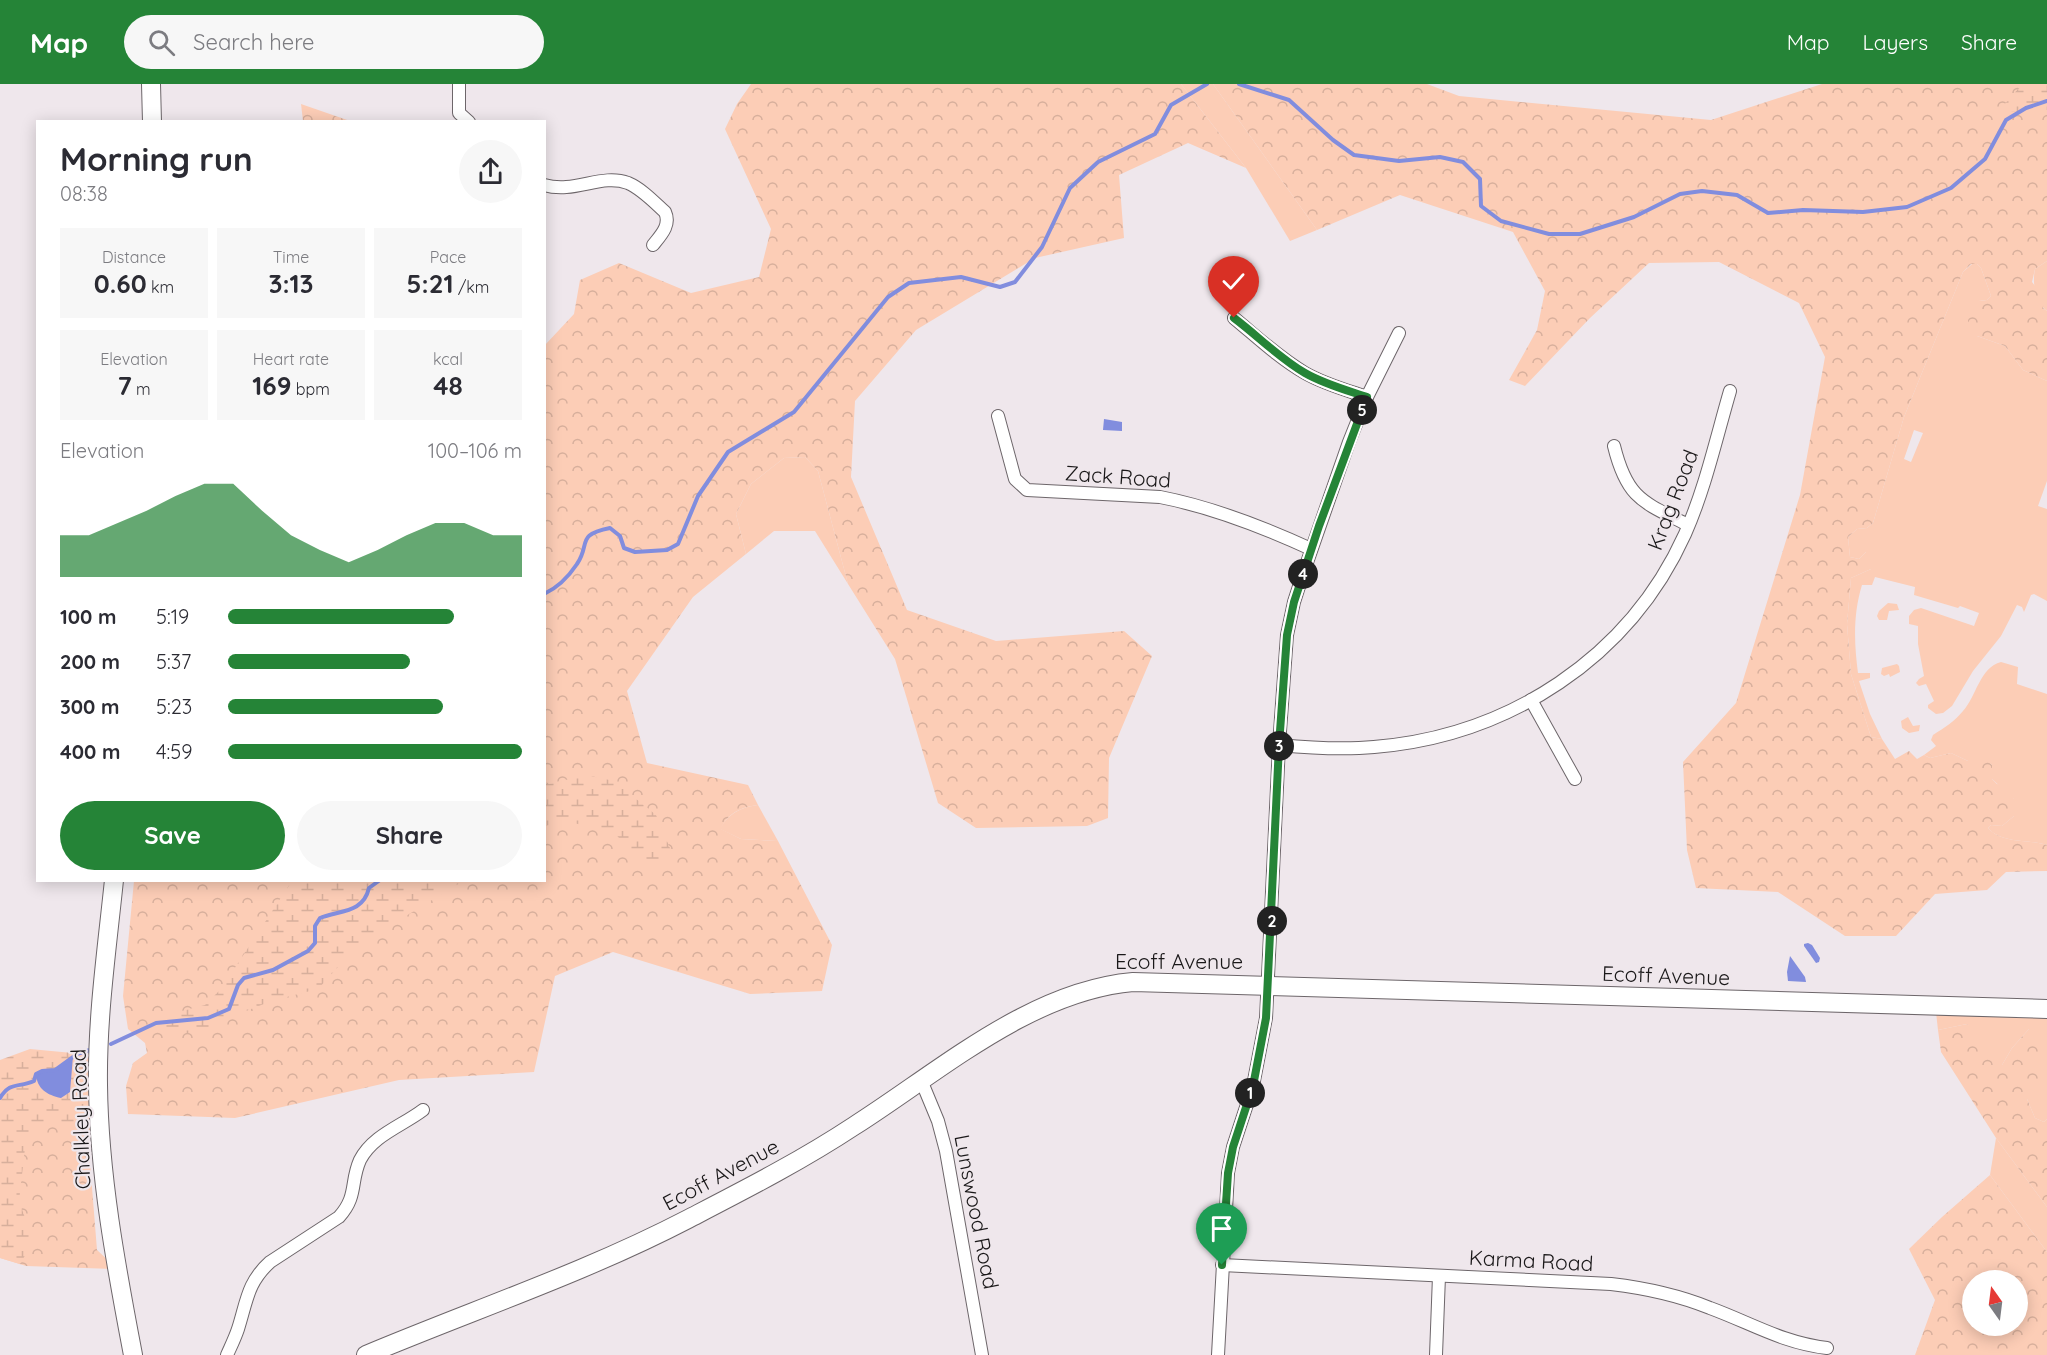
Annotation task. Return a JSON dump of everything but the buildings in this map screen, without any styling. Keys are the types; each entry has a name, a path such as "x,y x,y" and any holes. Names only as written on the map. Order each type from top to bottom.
{"street":[{"path":"151,84 152,120"},
{"path":"459,84 459,117"},
{"path":"546,185 571,188 606,180 617,180 636,188 668,217 667,224 653,245"},
{"path":"1234,318 1284,359 1305,372 1322,381 1367,397"},
{"path":"1218,1355 1228,1173 1233,1147 1253,1086 1261,1052 1269,986 1279,745 1287,635 1294,602 1311,549 1367,397 1399,333"},
{"name":"Krag Road","path":"1279,745 1347,749 1409,742 1474,725 1532,700 1589,662 1630,622 1666,571 1700,493 1730,391"},
{"name":"Zack Road","path":"998,416 1016,479 1027,490 1160,497 1242,521 1311,549"},
{"path":"1614,446 1620,470 1632,490 1653,507 1688,525"},
{"path":"1532,700 1575,779"},
{"name":"Chalkley Road","path":"114,882 103,992 98,1083 103,1171 133,1355"},
{"name":"Ecoff Avenue","path":"366,1355 597,1263 647,1240 855,1126 969,1048 1022,1018 1072,994 1093,987 1133,982 2047,1010"},
{"name":"Lunswood Road","path":"921,1080 938,1121 946,1151 982,1355"},
{"path":"227,1355 237,1332 247,1294 260,1271 339,1217 347,1209 352,1198 356,1173 367,1149 376,1140 423,1110"},
{"name":"Karma Road","path":"1222,1265 1635,1287 1689,1300 1785,1340 1827,1348"},
{"path":"1436,1355 1440,1276"}],"green space":[{"path":"751,84 1181,84 1246,168 1188,143 1119,175 1124,238 1035,258 916,330 855,401 851,477 907,610 996,641 1124,631 1152,656 1109,758 1108,818 1087,826 976,828 938,803 895,659 848,584 818,471 805,457 784,458 751,484 736,514 746,554 693,597 627,691 647,763 748,785 758,805 746,807 731,815 721,829 741,839 778,841 832,945 822,991 750,994 613,952 555,976 534,1072 399,1080 235,1118 128,1114 126,1086 133,1063 147,1053 145,1043 128,1029 123,996 134,882 546,882 546,344 574,314 580,280 619,263 691,293 759,277 771,229 725,129 737,104"},
{"path":"1181,84 1213,84 1317,230 1290,241 1246,168"},
{"path":"1213,84 1427,84 1459,96 1711,120 1822,84 2047,84 2047,261 2035,269 2032,282 2042,297 2043,308 2047,311 2047,381 2023,370 2005,346 1977,336 1968,321 1970,308 1991,296 1981,268 1977,264 1971,264 1963,272 1904,417 1873,523 1867,528 1857,529 1848,537 1850,557 1859,559 1866,552 1871,552 1878,559 1871,569 1851,578 1847,624 1851,674 1871,737 1882,739 1895,759 1909,751 1917,759 1924,755 1930,758 1951,753 1968,761 1988,761 1992,765 1992,779 1997,784 2007,786 2014,799 2014,816 2002,826 1991,825 1988,828 2001,837 2047,845 2047,871 2006,872 1987,890 1935,894 1896,936 1845,936 1778,892 1696,888 1687,850 1683,762 1736,703 1800,495 1825,357 1799,303 1719,262 1649,263 1590,318 1525,386 1509,380 1537,330 1545,291 1513,232 1400,195 1317,230"},
{"path":"2026,84 2047,84 2047,110 2008,112 2003,106 2018,89"},
{"path":"301,104 347,120 303,120"},
{"path":"2047,261 2047,311 2037,297 2034,280 2035,269"},
{"path":"1972,264 1977,264 1981,268 1991,296 1987,300 1979,301 1977,336 2005,346 2023,370 2047,381 2047,481 2038,506 2047,509 2047,601 2034,594 2031,595 2024,612 2022,607 2017,605 2001,636 1973,671 1952,706 1943,713 1936,714 1928,708 1928,705 1934,701 1926,684 1919,686 1916,683 1924,676 1918,644 1918,626 1909,624 1909,616 1914,610 1921,608 1974,626 1979,613 1914,595 1915,587 1875,577 1872,585 1862,585 1855,629 1856,651 1858,673 1870,673 1870,678 1859,681 1870,714 1882,739 1871,737 1851,674 1847,624 1851,578 1871,569 1866,552 1859,559 1850,557 1848,537 1857,529 1867,528 1873,523 1904,417 1963,272","holes":["1914,430 1923,433 1911,462 1904,459"]},
{"path":"805,457 818,471 848,584 815,531 774,531 746,554 736,514 751,484 784,458"},
{"path":"1888,603 1897,604 1899,610 1889,611 1887,620 1879,620 1877,616 1879,611"},
{"path":"2001,662 2018,667 2017,684 2047,694 2047,845 2000,837 1988,828 1991,825 2002,826 2014,816 2014,799 1992,779 1992,765 1988,762 1968,761 1951,753 1930,758 1924,755 1936,746 1931,740 1933,735 1960,715 1968,705 1983,676 1994,665"},
{"path":"1897,664 1900,672 1890,677 1889,674 1884,676 1881,674 1882,668"},
{"path":"1908,717 1913,726 1920,725 1919,731 1909,733 1902,728 1901,721"},
{"path":"586,775 614,781 656,815 672,853 660,867 643,866 613,831 563,821 546,826 546,782 549,784"},
{"path":"758,805 778,841 741,839 720,829 723,823 736,812"},
{"path":"291,882 461,882 357,946 318,989 271,1001 234,1016 209,1033 163,1033 155,1028 166,1015 205,1005 221,989"},
{"path":"1936,1012 2047,1014 2047,1119 2044,1122 2035,1118 2027,1099 2029,1029 2012,1048 2002,1065 1993,1065 1967,1024 1938,1030"},
{"path":"1967,1024 1990,1048 1993,1065 2002,1065 2012,1048 2029,1029 2038,1028 2041,1052 2038,1083 2027,1099 2035,1118 2044,1122 2047,1119 2047,1207 1996,1138 1941,1052 1938,1030"},
{"path":"30,1049 94,1055 95,1133 74,1124 44,1122 25,1148 19,1201 29,1229 30,1247 20,1264 0,1258 0,1060"},
{"path":"25,1114 87,1125 97,1250 112,1264 113,1269 26,1266 0,1258 0,1173"},
{"path":"1996,1138 2047,1207 2047,1252 1990,1175"},
{"path":"1990,1175 2047,1252 2047,1355 1915,1355 1935,1300 1909,1249"}],"water":[{"path":"1104,419 1122,422 1122,431 1103,430"},
{"path":"1808,943 1812,945 1820,958 1819,962 1816,963 1804,946"},
{"path":"1790,956 1805,977 1806,982 1788,981"},
{"path":"73,1056 70,1092 61,1098 51,1095 38,1084 36,1074 55,1070"}],"waterway":[{"path":"546,593 570,573 581,557 588,537 599,531 610,528 620,536 624,548 635,552 667,550 678,544 698,496 728,452 794,412 888,297 909,283 961,277 1000,287 1015,282 1042,247 1070,188 1098,162 1155,134 1171,105 1207,84"},
{"path":"1239,84 1289,100 1333,140 1354,155 1399,161 1440,157 1463,162 1480,179 1481,206 1501,221 1549,234 1580,234 1634,217 1680,194 1702,191 1737,195 1768,213 1803,210 1863,212 1907,207 1951,188 1985,159 2006,120 2026,108 2047,101"},
{"path":"111,1044 156,1023 208,1018 229,1009 238,985 244,978 273,970 308,951 315,943 315,926 320,918 356,906 362,902 369,888 377,882"},
{"path":"0,1098 7,1089 34,1081 36,1074 55,1070 77,1054 90,1050"}],"route":[{"path":"1222,1265 1228,1173 1233,1147 1253,1086 1266,1018 1279,745 1287,635 1294,602 1319,526 1367,397 1322,381 1305,372 1284,359 1234,318"}]}
